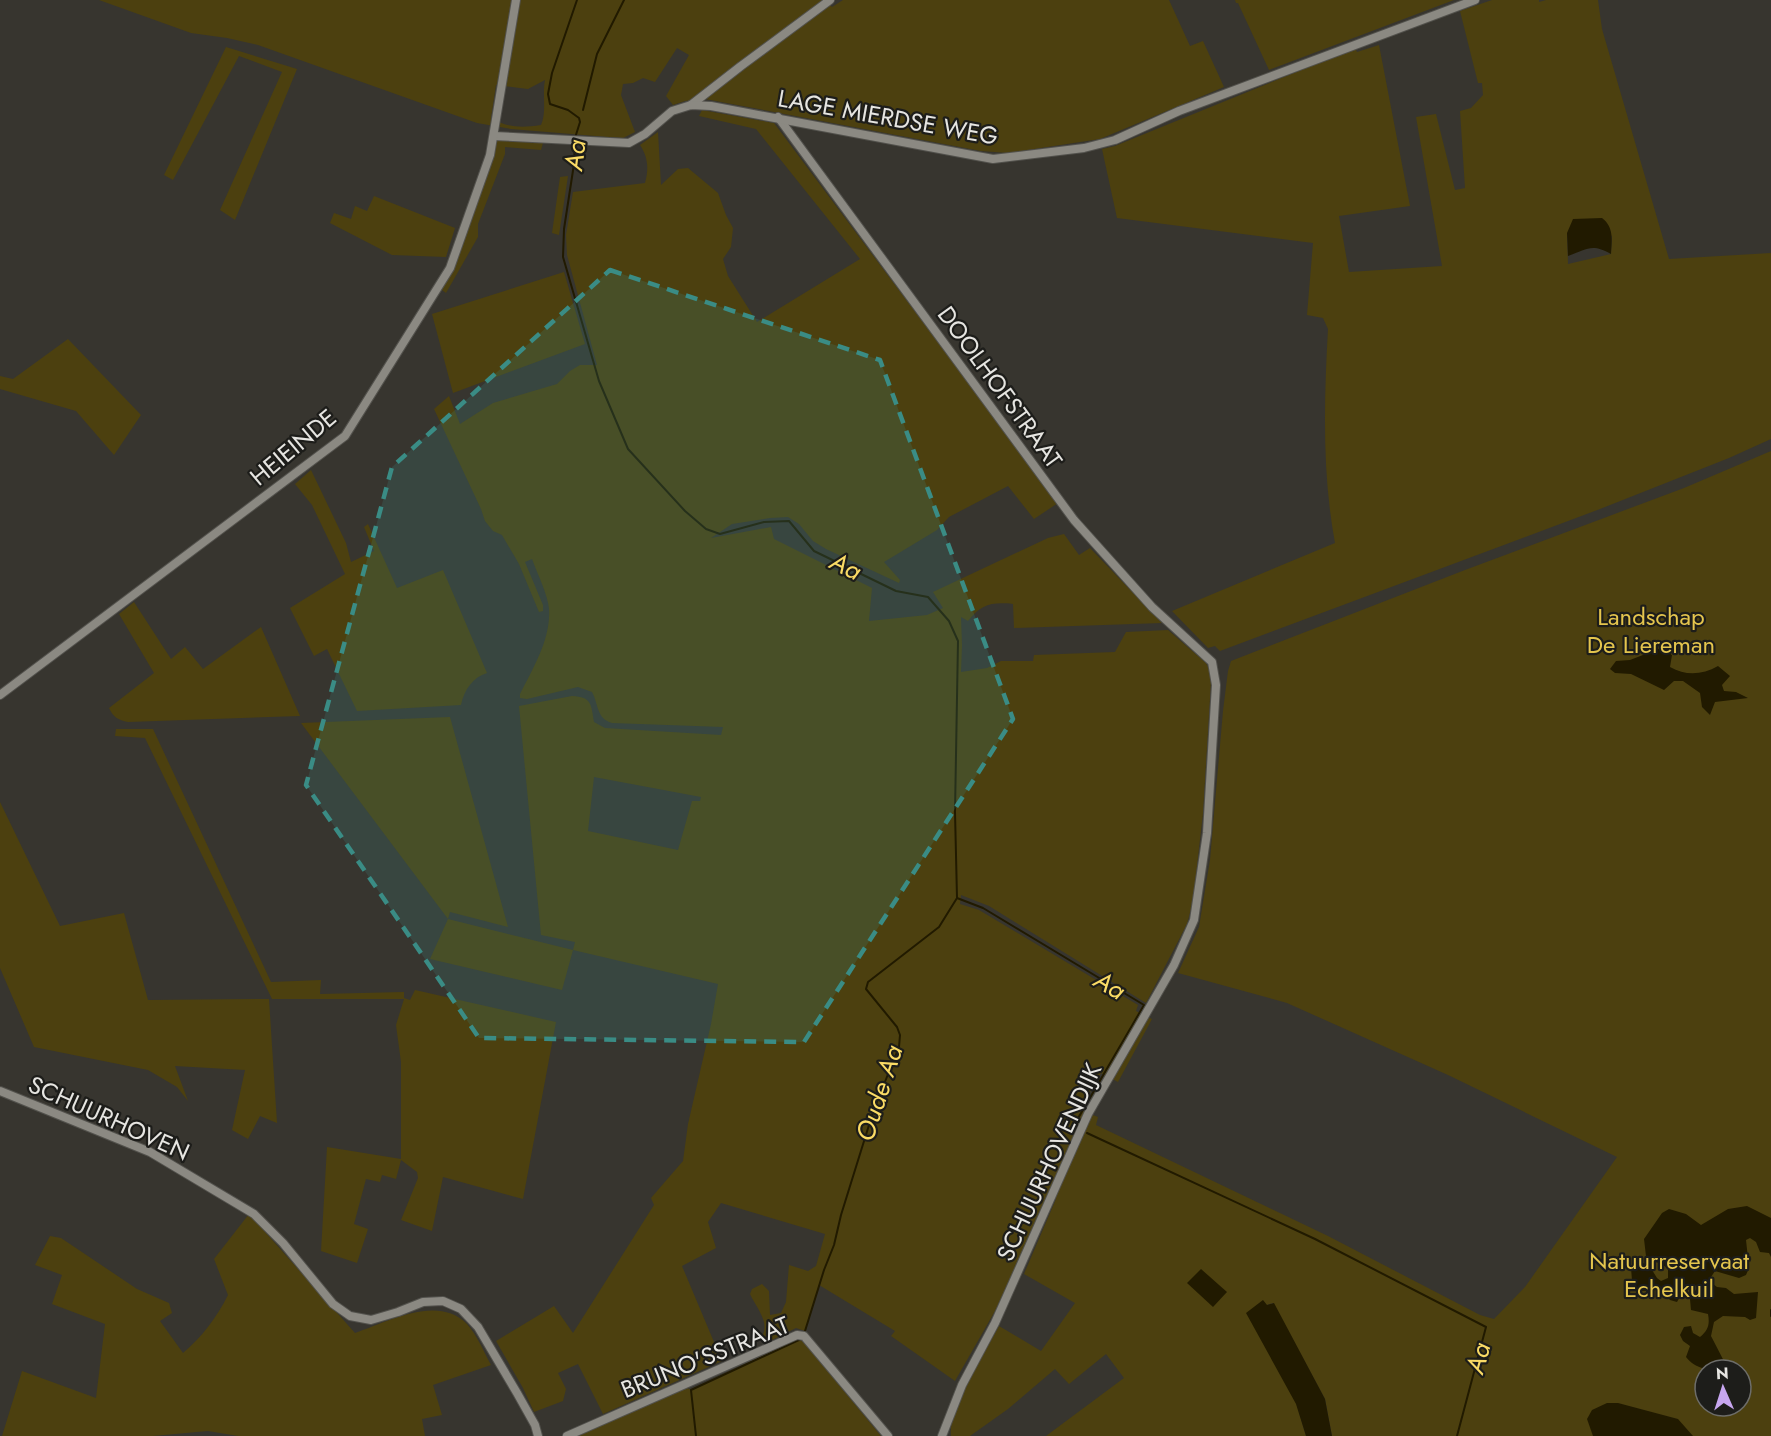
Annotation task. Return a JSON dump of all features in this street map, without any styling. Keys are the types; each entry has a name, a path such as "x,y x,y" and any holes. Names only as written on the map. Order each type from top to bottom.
{"street":[{"name":"HEIEINDE","path":"0,695 345,436 450,268 490,154 516,0"},
{"path":"494,136 629,143 645,134 672,111 691,105 830,0"},
{"name":"LAGE MIERDSE WEG","path":"691,105 778,117 993,159 1084,148 1114,140 1179,111 1475,0"},
{"name":"DOOLHOFSTRAAT","path":"778,117 1074,520 1152,606 1212,662"},
{"name":"SCHUURHOVENDIJK","path":"943,1434 962,1385 995,1323 1088,1114 1174,965 1194,920 1207,833 1216,686 1212,662"},
{"name":"SCHUURHOVEN","path":"0,1091 150,1152 254,1214 283,1243 333,1304 350,1316 371,1320 423,1302 443,1301 461,1309 478,1327 535,1425 538,1436"},
{"name":"BRUNO'SSTRAAT","path":"567,1436 797,1335 804,1336 888,1436"}],"highlighted area":[{"path":"610,270 880,360 1013,719 804,1042 479,1038 306,785 392,467"}],"green space":[{"path":"99,0 825,0 832,7 843,0 1169,0 1190,46 1203,41 1224,87 1100,139 1008,153 981,151 705,99 673,105 666,96 689,55 677,48 655,82 643,78 633,83 623,84 621,95 635,132 623,138 511,129 477,123 258,45 191,33","holes":["545,80 544,115 541,125 515,126 503,124 491,118 496,85 528,89"]},
{"path":"1235,0 1454,0 1269,70"},
{"path":"1492,0 1539,0 1539,2 1598,0 1602,29 1669,259 1771,253 1771,439 1600,509 1220,651 1215,646 1208,648 1172,611 1335,543 1328,490 1325,437 1328,329 1323,318 1307,315 1313,243 1117,218 1102,149 1115,146 1355,48 1357,52 1379,45 1410,206 1339,216 1349,272 1442,266 1416,117 1436,114 1455,190 1465,188 1460,111 1471,108 1483,95 1482,83 1478,83 1460,11","holes":["1567,233 1612,236 1611,254 1568,264"]},
{"path":"226,47 297,69 235,220 220,210 282,72 239,56 173,180 164,175"},
{"path":"702,110 774,123 1058,503 1034,519 1008,486 949,517 937,530 884,562 900,580 899,583 826,549 813,541 799,524 788,517 732,524 711,538 771,527 774,539 872,588 869,621 927,615 943,608 933,592 1048,538 1064,534 1079,555 1090,548 1162,623 1014,628 1013,604 988,605 968,621 961,617 961,672 987,668 1001,661 1033,661 1034,655 1115,652 1126,632 1168,630 1206,663 1210,671 1203,813 1193,901 1187,924 1146,1003 989,906 961,895 960,904 979,910 1138,1005 1136,1011 1152,1019 1118,1082 1101,1073 1080,1110 1098,1117 1096,1125 1328,1236 1480,1315 1494,1319 1525,1287 1617,1157 1448,1075 1287,1003 1178,973 1199,927 1210,860 1223,711 1231,661 1684,488 1771,451 1771,1436 1332,1436 1325,1399 1273,1303 1267,1305 1306,1436 1046,1436 1124,1378 1106,1354 1069,1384 1055,1369 1008,1409 970,1436 951,1436 951,1425 961,1397 999,1326 1041,1351 1075,1303 1024,1274 1056,1199 1050,1193 995,1311 955,1381 891,1336 895,1331 819,1285 805,1331 796,1328 766,1343 761,1338 764,1332 764,1321 750,1294 752,1289 762,1284 769,1291 770,1315 781,1313 786,1302 789,1265 808,1271 816,1266 825,1234 721,1203 708,1222 716,1248 682,1266 722,1361 603,1414 578,1364 558,1373 566,1389 563,1401 534,1412 496,1341 554,1306 573,1333 654,1205 651,1198 683,1161 688,1124 718,984 573,950 575,942 541,935 519,706 572,696 587,700 594,722 605,728 721,735 723,727 612,723 600,714 592,692 578,687 527,699 520,698 547,631 549,609 547,597 532,559 525,562 543,605 543,611 539,612 519,564 502,535 493,531 485,521 434,409 449,396 460,424 493,403 557,384 580,365 597,365 567,255 566,235 573,192 645,183 647,163 640,145 658,132 661,185 678,169 688,168 718,193 733,228 731,247 723,259 728,276 757,322 860,259 756,129 699,116","holes":["594,777 701,797 700,801 692,801 678,850 588,831"]},
{"path":"497,139 543,143 541,150 505,147 505,154 478,224 478,237 446,293 442,290"},
{"path":"568,176 559,235 552,233 560,177"},
{"path":"374,196 455,228 446,257 392,255 330,223 334,213 351,219 355,206 367,211"},
{"path":"564,272 585,344 453,393 432,314"},
{"path":"68,339 141,415 114,455 76,411 0,389 0,376 13,379"},
{"path":"311,470 346,543 351,562 374,551 364,527 368,524 397,588 443,570 487,673 470,685 461,705 357,711 327,649 314,656 290,608 345,574 312,505 295,484"},
{"path":"134,602 171,659 185,647 203,669 261,627 300,716 128,722 116,718 109,708 154,673 119,614"},
{"path":"450,717 508,927 450,912 448,919 301,723"},
{"path":"116,729 153,729 271,982 321,980 320,994 404,992 404,998 410,1000 415,990 556,1022 523,1199 443,1177 432,1231 401,1220 418,1178 417,1172 401,1160 396,1179 382,1175 380,1182 366,1179 354,1224 368,1229 357,1263 321,1251 327,1147 401,1159 401,1062 396,1025 404,999 272,999 145,738 115,736"},
{"path":"0,802 60,926 124,913 148,1000 269,999 277,1123 260,1116 248,1139 232,1130 245,1070 175,1066 188,1101 177,1087 148,1070 34,1047 0,968"},
{"path":"448,919 573,950 562,990 430,959"},
{"path":"249,1214 355,1333 412,1313 441,1311 455,1315 467,1324 491,1365 433,1385 442,1415 422,1419 425,1436 238,1436 208,1431 153,1436 2,1436 22,1371 96,1398 105,1324 52,1304 62,1275 35,1265 50,1236 61,1238 137,1289 169,1303 172,1313 160,1321 183,1353 208,1326 228,1295 214,1259"},
{"path":"801,1339 881,1436 573,1436 686,1387 691,1390"}],"shaded area":[{"path":"1602,218 1609,225 1612,239 1611,254 1594,248 1568,256 1567,233 1573,219"},
{"path":"1661,648 1672,655 1670,667 1682,672 1700,673 1718,666 1730,676 1722,685 1724,691 1736,692 1748,698 1715,702 1710,715 1702,707 1700,693 1683,681 1674,681 1664,690 1631,674 1615,673 1610,669 1616,661 1630,660"},
{"path":"1747,1206 1771,1218 1771,1257 1769,1253 1760,1252 1756,1242 1750,1238 1746,1240 1749,1268 1746,1275 1739,1278 1715,1271 1711,1277 1713,1284 1717,1287 1726,1288 1734,1294 1758,1292 1756,1318 1750,1320 1745,1317 1723,1316 1714,1322 1711,1336 1722,1358 1693,1358 1693,1364 1686,1357 1690,1346 1683,1341 1680,1335 1684,1327 1691,1326 1693,1333 1700,1337 1708,1327 1708,1314 1691,1310 1690,1299 1697,1288 1695,1285 1683,1291 1677,1302 1670,1300 1661,1290 1640,1291 1632,1280 1631,1268 1639,1262 1649,1265 1661,1281 1668,1278 1668,1268 1646,1256 1644,1239 1662,1213 1669,1209 1686,1214 1701,1225 1728,1209"},
{"path":"1201,1269 1227,1292 1213,1307 1187,1283"},
{"path":"1263,1300 1267,1305 1274,1303 1325,1399 1332,1436 1306,1436 1296,1404 1246,1313"},
{"path":"1607,1403 1618,1403 1678,1419 1693,1436 1593,1436 1587,1419 1592,1410"}],"waterway":[{"name":"Aa","path":"575,138 579,118 568,110 550,104 548,94 552,73 577,0"},
{"path":"583,110 597,54 624,0"},
{"name":"Aa","path":"575,143 564,229 563,257 599,381 628,449 685,511 706,529 720,534 764,522 789,521 814,551 896,591 928,597 949,621 958,641 955,812 957,898 983,908 1144,1005 1077,1120 1077,1126"},
{"name":"Oude Aa","path":"805,1331 834,1245 874,1109 899,1047 900,1035 897,1027 866,989 868,982 939,927 957,898"},
{"name":"Aa","path":"1087,1133 1315,1239 1486,1327 1457,1436"},
{"path":"1771,1310 1771,1316"},
{"name":"Oude Aa","path":"696,1436 691,1390 801,1339"}],"park label":[{"name":"Landschap De Liereman","path":"1651,630"},
{"name":"Natuurreservaat Echelkuil","path":"1669,1274"}]}
